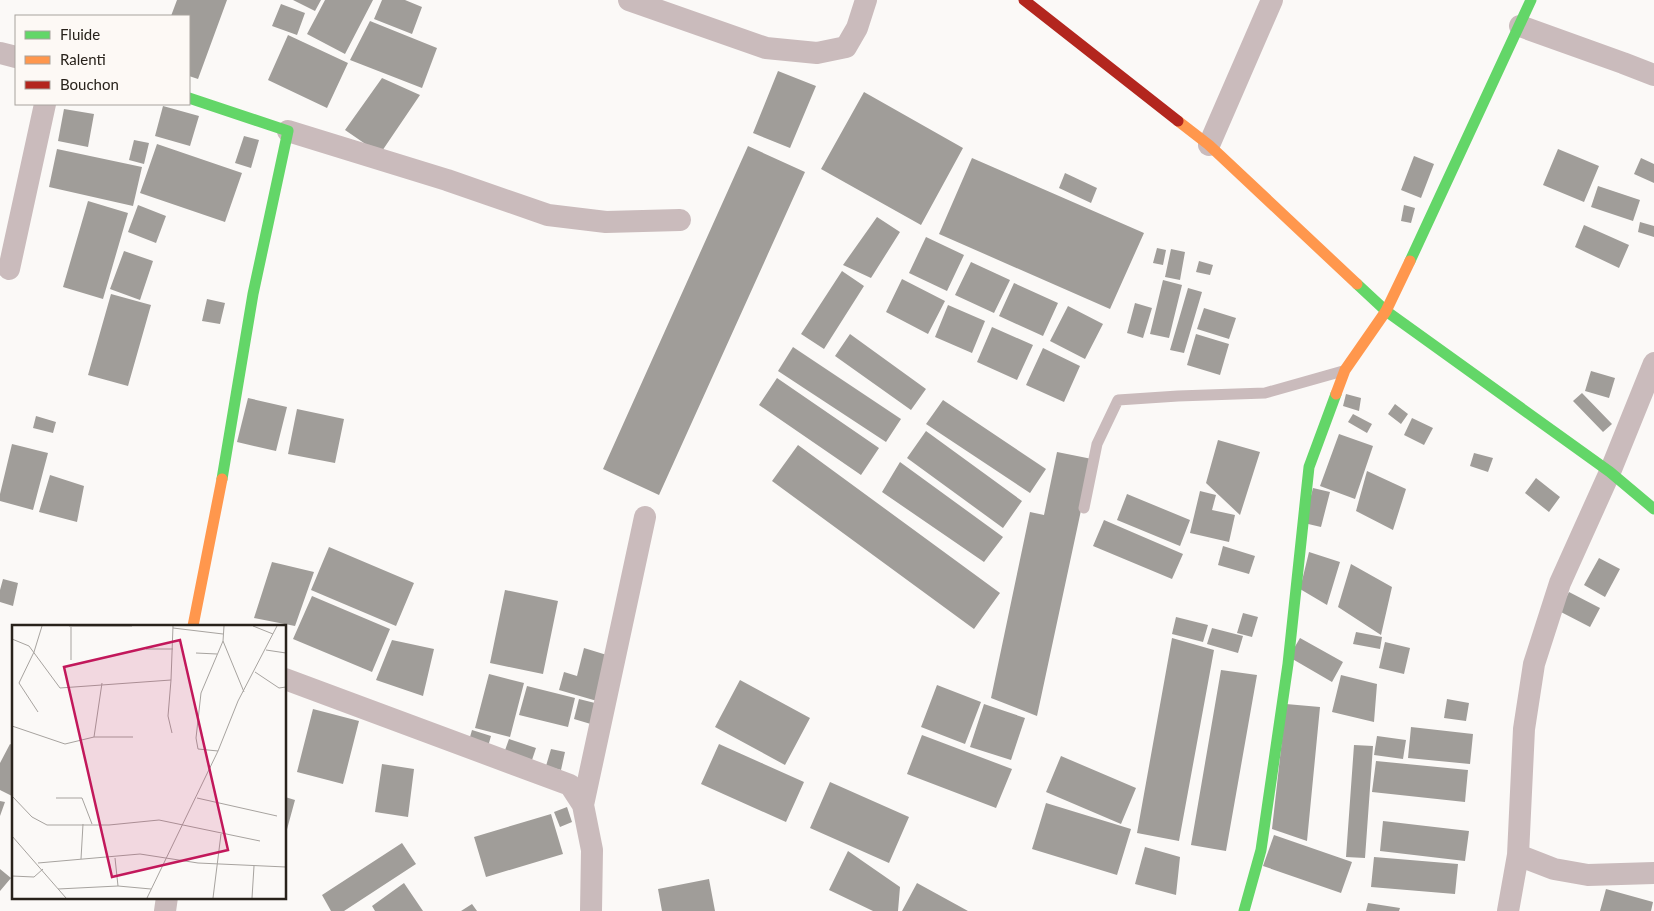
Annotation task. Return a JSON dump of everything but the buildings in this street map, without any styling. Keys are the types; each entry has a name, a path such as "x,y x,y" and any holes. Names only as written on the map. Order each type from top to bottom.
{"street":[{"path":"629,0 766,48 817,53 846,47 857,28 866,0"},
{"path":"1024,0 1209,145 1386,311 1610,472 1654,509"},
{"path":"1209,145 1272,0"},
{"path":"1244,911 1261,850 1288,664 1310,467 1345,370 1386,311 1531,0"},
{"path":"1520,26 1624,62 1654,75"},
{"path":"0,53 15,57"},
{"path":"190,98 288,132 446,180 548,214 606,222 680,220"},
{"path":"9,269 45,105"},
{"path":"193,625 229,442 253,294 288,132"},
{"path":"1508,911 1518,856 1524,730 1534,664 1560,583 1610,472 1654,364"},
{"path":"583,805 645,517"},
{"path":"286,679 570,785 583,805 592,850 591,911"},
{"path":"1518,856 1554,869 1588,875 1654,873"},
{"path":"165,911 166,898"}],"lane":[{"path":"1084,508 1097,444 1118,400 1178,396 1265,394 1345,370"}],"traffic: fast":[{"path":"1410,261 1531,0"},
{"path":"190,98 288,131 253,294 222,479"},
{"path":"1357,284 1386,311 1610,472 1654,509"},
{"path":"1244,911 1261,850 1288,664 1309,467 1336,394"}],"traffic: slow":[{"path":"1178,121 1209,145 1357,284"},
{"path":"1336,394 1345,370 1386,311 1410,261"},
{"path":"193,625 222,479"}],"traffic: jam":[{"path":"1024,0 1178,121"}]}
